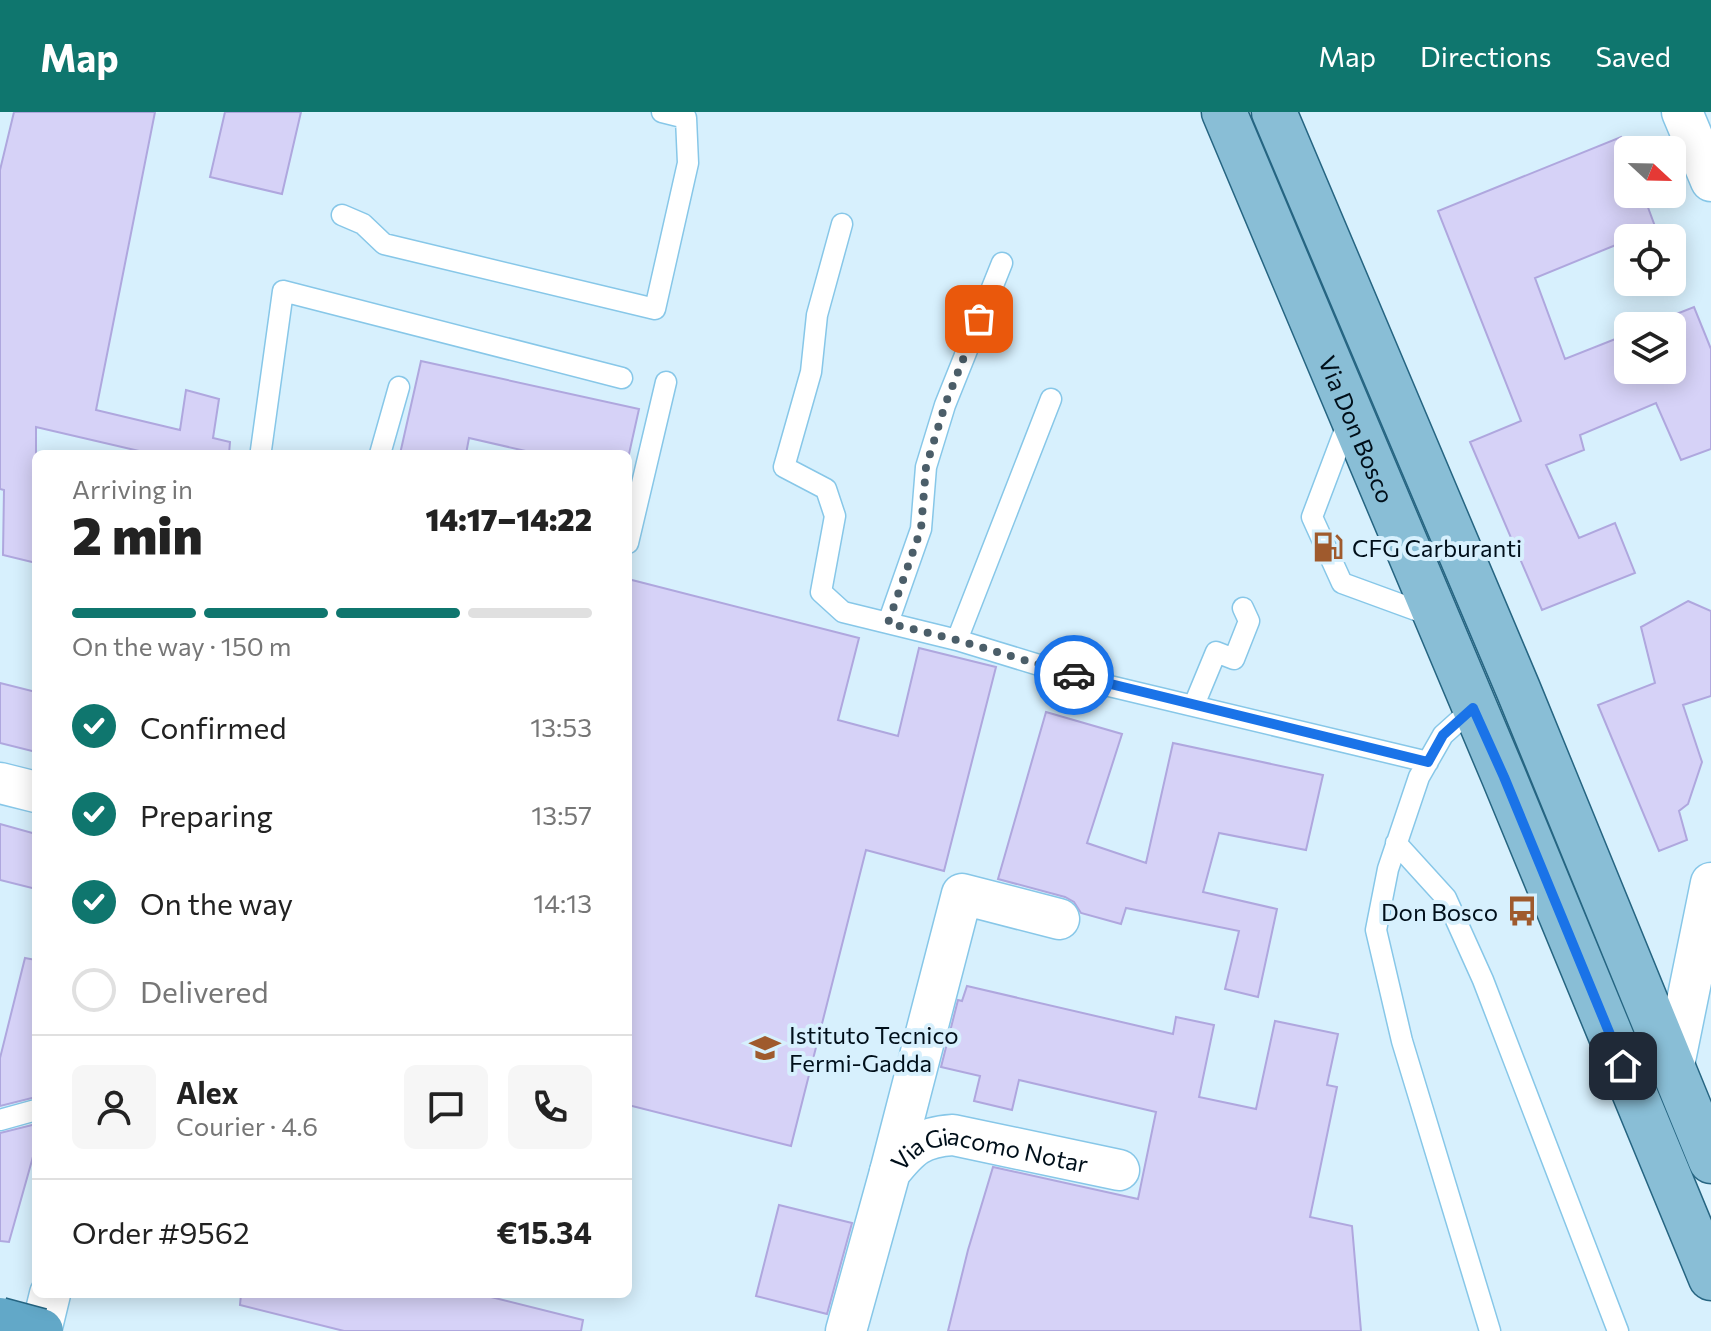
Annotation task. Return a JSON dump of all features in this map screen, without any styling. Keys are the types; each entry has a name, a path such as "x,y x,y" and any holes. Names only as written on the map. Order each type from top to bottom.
{"highway":[{"path":"0,1320 41,1331"}],"main road":[{"name":"Via Don Bosco","path":"1224,112 1711,1278"},
{"name":"Via Don Bosco","path":"1274,112 1518,689 1711,1161"},
{"path":"1473,708 1518,689"}],"street":[{"path":"1682,112 1711,181"},
{"path":"0,783 32,791"},
{"path":"1673,1070 1711,883"},
{"path":"890,1172 962,894 1059,919"},
{"name":"Via Giacomo Notar","path":"846,1331 890,1172 906,1152 928,1137 953,1135 1119,1170"},
{"path":"41,1331 49,1298"}],"lane":[{"path":"342,215 363,224 384,244 655,309 688,163 686,118 662,112"},
{"path":"842,224 817,315 811,372 784,467 826,489 835,516 821,592 843,612 957,640 1101,684 1428,762"},
{"path":"888,623 921,529 926,467 945,405 1002,263"},
{"path":"267,450 283,291 622,378"},
{"path":"632,526 666,382"},
{"path":"381,450 399,387"},
{"path":"957,640 1051,399"},
{"path":"1351,416 1312,517 1342,583 1435,618"},
{"path":"1194,705 1216,652 1234,659 1249,621 1243,608"},
{"path":"1473,708 1443,735 1419,777 1388,869 1376,930 1402,1041 1490,1331"},
{"path":"1396,843 1446,898 1471,953 1618,1331"},
{"path":"0,1120 32,1111"}],"building":[{"path":"14,112 155,112 96,410 180,430 186,390 219,399 213,438 230,442 229,450 135,450 36,427 36,450 32,450 32,562 3,555 4,490 0,489 0,170"},
{"path":"225,112 301,112 282,194 210,177"},
{"path":"1614,140 1614,208 1648,208 1654,224 1614,224 1614,246 1535,278 1565,359 1614,340 1614,384 1686,384 1686,312 1681,312 1694,307 1711,349 1711,449 1681,460 1656,403 1580,435 1584,450 1546,465 1579,538 1615,523 1635,573 1542,610 1470,442 1521,421 1438,211"},
{"path":"421,361 639,409 630,450 522,450 469,438 467,450 401,450"},
{"path":"632,580 859,638 838,720 898,736 919,648 996,667 944,871 866,850 791,1146 632,1106"},
{"path":"1688,601 1711,611 1711,696 1683,705 1702,762 1688,804 1679,811 1687,840 1659,851 1598,705 1655,683 1641,627"},
{"path":"0,683 32,691 32,751 0,743"},
{"path":"1046,712 1122,734 1087,843 1146,863 1173,743 1323,775 1306,850 1219,833 1203,892 1277,909 1258,997 1225,989 1239,931 1126,908 1121,924 1081,913 1074,902 1065,897 998,879"},
{"path":"0,824 32,833 32,888 0,880"},
{"path":"25,958 32,959 32,1098 0,1106 0,1058"},
{"path":"967,986 1173,1034 1176,1017 1214,1025 1199,1097 1256,1109 1275,1021 1338,1034 1327,1085 1337,1087 1310,1217 1352,1226 1361,1331 948,1331 993,1167 1138,1199 1156,1112 1019,1080 1012,1110 974,1101 980,1076 941,1067 958,1000 962,1001"},
{"path":"32,1125 32,1160 9,1242 0,1241 0,1133"},
{"path":"779,1205 852,1223 827,1314 756,1296"},
{"path":"241,1298 495,1298 583,1320 581,1331 344,1331 240,1305"}],"way so far":[{"path":"979,319 945,405 926,467 921,529 888,623 1074,675"}],"place":[{"name":"CFG Carburanti","path":"1328,547"},
{"name":"Don Bosco","path":"1522,911"},
{"name":"Istituto Tecnico Fermi-Gadda","path":"765,1048"}],"route":[{"path":"1074,675 1428,762 1443,735 1473,708 1623,1066"}]}
